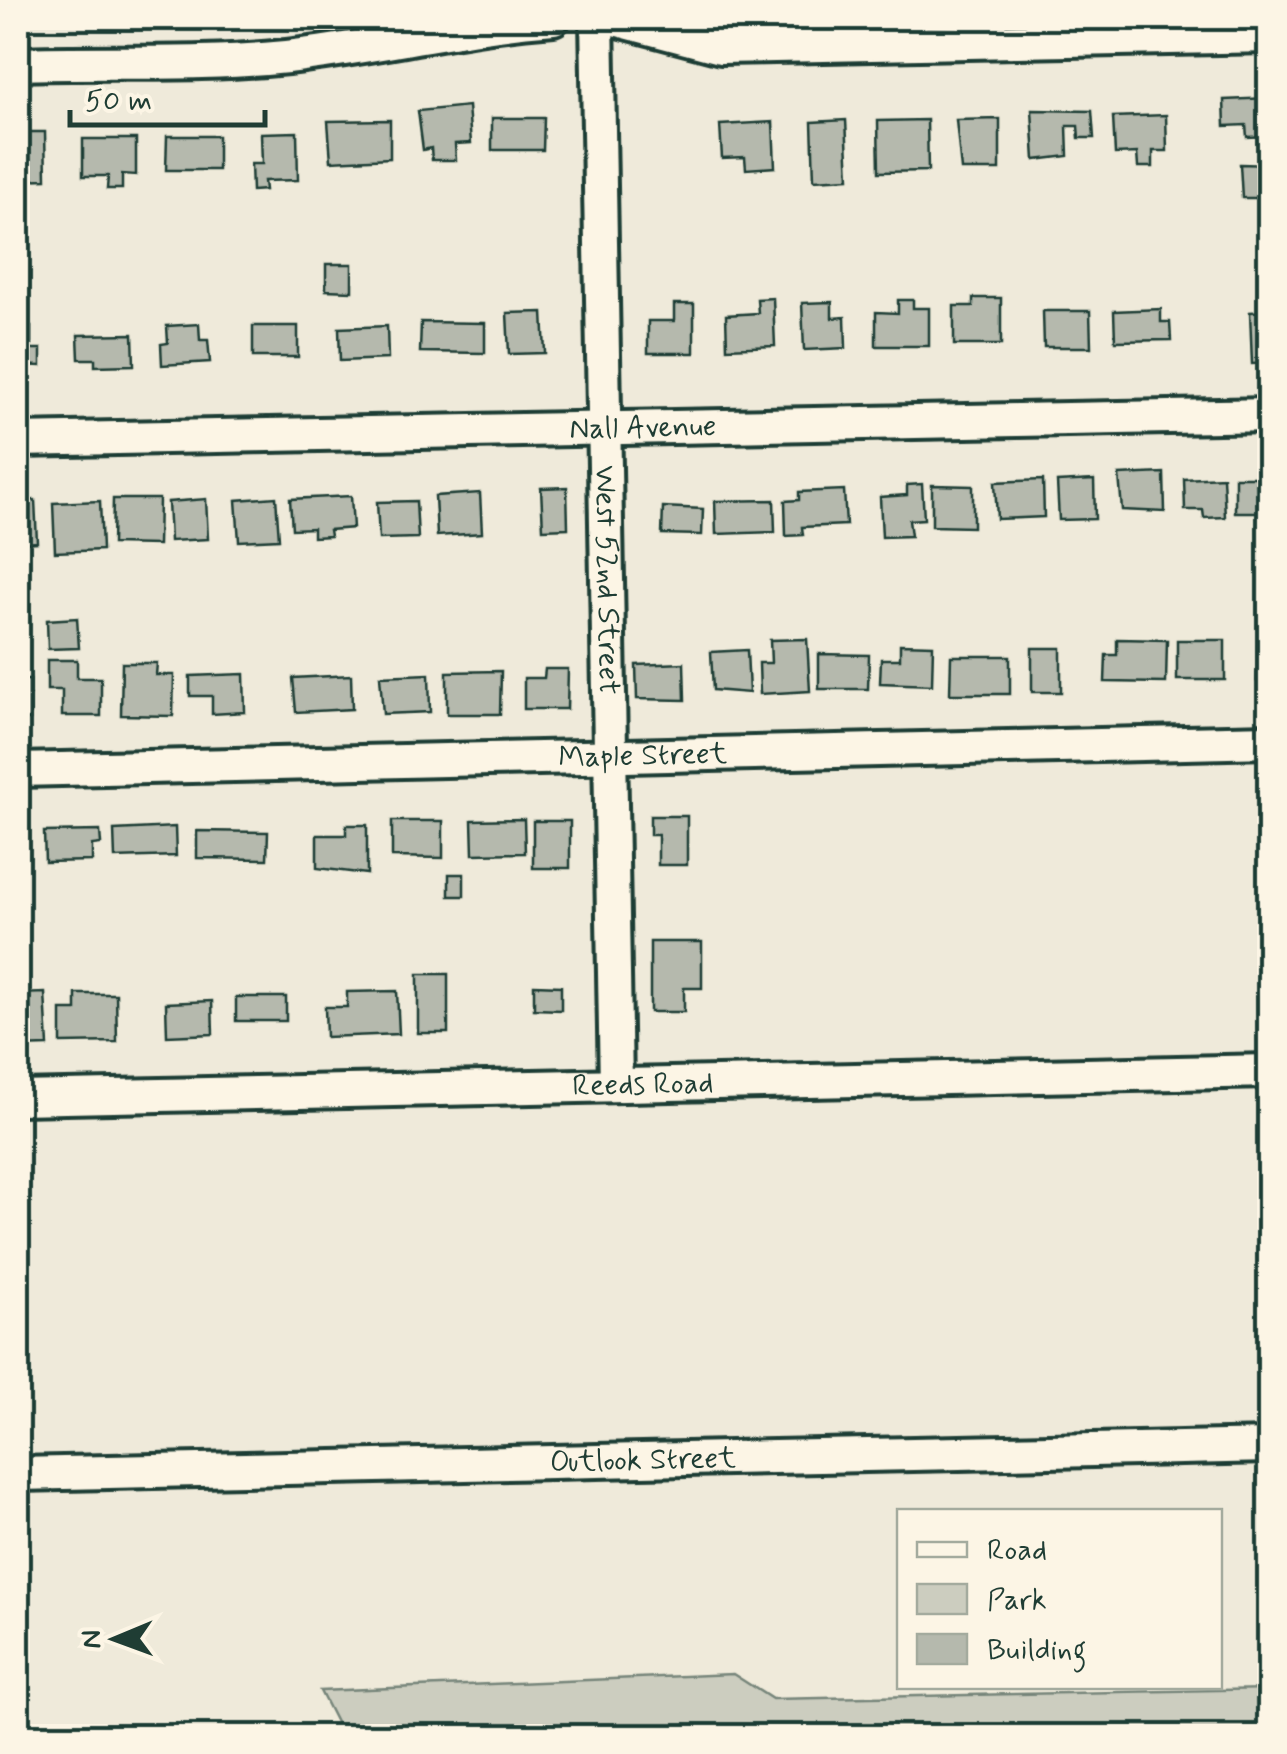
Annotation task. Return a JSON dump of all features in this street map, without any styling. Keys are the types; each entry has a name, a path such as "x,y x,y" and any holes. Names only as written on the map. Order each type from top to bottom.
{"street":[{"path":"18,64 280,57 352,49 481,24 553,18"},
{"name":"West 52nd Street","path":"597,18 616,1085"},
{"path":"611,18 721,47 1270,36"},
{"name":"Nall Avenue","path":"18,440 1270,415"},
{"name":"Maple Street","path":"18,770 1270,742"},
{"name":"Reeds Road","path":"18,1098 1270,1071"},
{"name":"Outlook Street","path":"18,1474 1270,1446"}],"green space":[{"path":"733,1674 772,1699 1269,1689 1269,1736 343,1736 320,1691"}],"building":[{"path":"1270,98 1270,136 1247,137 1246,125 1225,126 1224,100"},
{"path":"468,106 471,143 455,144 456,160 432,160 431,148 423,150 418,111"},
{"path":"1032,110 1092,111 1094,138 1079,138 1078,126 1067,126 1068,156 1035,160"},
{"path":"1166,115 1167,151 1153,151 1153,167 1138,167 1137,153 1115,154 1113,117"},
{"path":"492,118 544,118 543,150 492,150"},
{"path":"1000,119 1000,170 961,170 956,120"},
{"path":"390,120 390,158 331,161 328,121"},
{"path":"846,120 849,178 814,180 812,122"},
{"path":"927,120 928,171 879,172 878,121"},
{"path":"773,122 775,167 746,169 745,157 722,158 720,125"},
{"path":"18,132 45,132 46,179 18,180"},
{"path":"297,132 298,180 264,181 265,190 252,191 251,164 262,164 261,133"},
{"path":"167,136 218,136 218,170 166,170"},
{"path":"83,139 136,139 136,175 122,174 122,189 107,189 108,176 83,176"},
{"path":"1240,164 1270,165 1270,198 1242,198"},
{"path":"326,264 352,264 352,291 326,290"},
{"path":"773,298 775,346 727,348 726,315 758,313 757,299"},
{"path":"973,298 1001,298 1001,345 954,345 954,306 973,306"},
{"path":"898,300 913,300 913,308 929,308 929,346 876,346 876,312 898,313"},
{"path":"832,302 832,318 845,317 846,348 804,350 802,303"},
{"path":"674,304 694,304 694,353 648,353 648,321 674,321"},
{"path":"1161,309 1161,322 1170,322 1171,340 1115,341 1114,311"},
{"path":"1043,311 1090,311 1091,347 1044,347"},
{"path":"1270,311 1270,363 1252,364 1250,312"},
{"path":"543,312 545,353 509,354 507,313"},
{"path":"421,322 485,323 485,353 420,352"},
{"path":"199,324 200,340 208,340 210,362 162,365 161,344 168,343 167,326"},
{"path":"18,326 31,326 31,349 41,349 41,366 18,365"},
{"path":"253,326 298,326 298,357 253,357"},
{"path":"387,326 388,359 340,361 339,328"},
{"path":"133,334 134,365 95,366 95,359 79,359 78,335"},
{"path":"1164,473 1165,512 1122,510 1119,475"},
{"path":"1223,477 1225,517 1204,518 1203,510 1185,510 1184,479"},
{"path":"1235,477 1269,477 1269,512 1235,512"},
{"path":"1043,480 1044,517 997,519 995,482"},
{"path":"1094,480 1095,519 1059,520 1057,482"},
{"path":"922,484 924,519 909,520 911,536 882,537 880,497 907,495 907,485"},
{"path":"932,485 973,486 973,527 932,526"},
{"path":"567,487 568,528 543,529 541,488"},
{"path":"844,490 846,525 802,527 803,535 786,536 785,501 799,500 799,492"},
{"path":"480,493 482,533 437,536 435,496"},
{"path":"351,496 353,528 329,530 330,536 313,537 313,528 292,529 290,499"},
{"path":"276,497 279,539 239,541 236,500"},
{"path":"113,499 159,499 158,545 112,544"},
{"path":"206,499 208,539 170,541 168,502"},
{"path":"35,500 37,542 23,543 23,554 18,555 18,501"},
{"path":"774,500 775,532 716,534 715,501"},
{"path":"100,501 102,550 55,552 53,503"},
{"path":"416,501 418,538 379,539 377,502"},
{"path":"663,507 703,509 702,535 662,534"},
{"path":"77,618 79,648 48,649 47,620"},
{"path":"807,639 810,691 760,694 759,663 771,663 770,640"},
{"path":"1117,639 1167,640 1166,683 1105,682 1106,655 1117,655"},
{"path":"1177,640 1225,640 1225,680 1177,680"},
{"path":"900,644 933,645 932,685 880,683 881,659 900,659"},
{"path":"1258,646 1270,646 1270,681 1257,681"},
{"path":"1032,648 1061,648 1061,692 1032,692"},
{"path":"747,650 749,693 713,690 711,652"},
{"path":"819,654 869,655 868,689 819,689"},
{"path":"951,656 1010,656 1010,694 950,694"},
{"path":"47,660 77,660 77,678 101,678 101,716 62,716 62,690 47,690"},
{"path":"122,663 157,663 156,675 174,675 173,716 121,715"},
{"path":"684,663 685,700 637,699 636,665"},
{"path":"545,669 568,669 567,709 524,709 524,678 544,678"},
{"path":"501,671 500,714 447,714 447,672"},
{"path":"244,674 245,712 212,714 212,696 190,696 190,676"},
{"path":"429,674 430,712 383,714 380,676"},
{"path":"351,675 352,709 296,712 293,678"},
{"path":"18,680 30,680 30,720 18,720"},
{"path":"650,816 687,816 687,865 658,865 658,835 650,835"},
{"path":"524,819 525,853 473,854 472,820"},
{"path":"392,821 443,821 443,858 392,857"},
{"path":"533,821 570,821 570,868 533,868"},
{"path":"346,825 367,825 367,874 317,868 317,835 346,835"},
{"path":"175,827 176,856 115,858 114,830"},
{"path":"100,831 101,844 92,845 92,861 45,862 44,832"},
{"path":"197,831 268,832 267,859 197,858"},
{"path":"449,874 464,874 464,896 449,896"},
{"path":"650,942 702,942 702,988 684,988 684,1012 650,1012"},
{"path":"418,974 448,974 448,1033 418,1033"},
{"path":"534,985 561,986 561,1010 534,1009"},
{"path":"397,991 399,1034 326,1037 325,1007 347,1007 347,992"},
{"path":"45,993 48,1046 18,1047 18,994"},
{"path":"76,994 116,994 117,1042 61,1043 61,1010 76,1010"},
{"path":"236,997 286,997 286,1021 236,1021"},
{"path":"212,1001 213,1034 167,1036 166,1003"}]}
